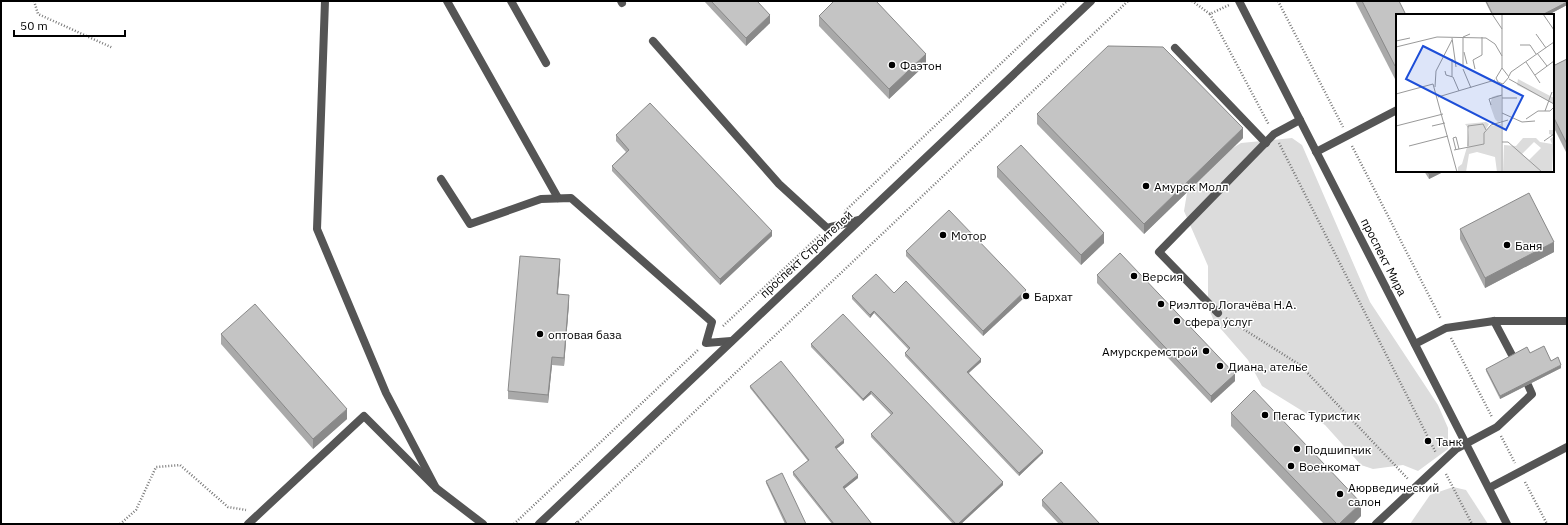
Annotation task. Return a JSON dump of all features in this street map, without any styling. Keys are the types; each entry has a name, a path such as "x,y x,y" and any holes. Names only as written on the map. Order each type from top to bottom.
{"street":[{"path":"325,1 317,229 386,393 436,488"},
{"path":"447,1 558,198"},
{"path":"511,1 546,63"},
{"name":"проспект Строителей","path":"538,524 1091,1"},
{"name":"проспект Мира","path":"1239,1 1507,524"},
{"path":"653,41 779,184 828,228 859,220"},
{"path":"1175,48 1266,143"},
{"path":"1316,152 1396,111"},
{"path":"1218,313 1159,252 1274,134 1300,120"},
{"path":"441,179 470,224 542,199 571,198 712,322 706,342 731,341"},
{"path":"1494,321 1513,358"},
{"path":"1415,344 1446,328 1494,321 1567,321"},
{"path":"1376,524 1456,449 1497,428 1532,394 1528,385"},
{"path":"248,524 364,416 436,488 482,524"},
{"path":"1488,488 1567,447"}],"path":[{"path":"34,1 38,14 113,48"},
{"path":"845,212 1067,1"},
{"path":"576,524 1128,1"},
{"path":"1192,1 1210,14 1274,134 1472,524"},
{"path":"1210,14 1236,1"},
{"path":"1278,1 1547,524"},
{"path":"514,524 828,228"},
{"path":"1218,313 1300,365 1416,487"},
{"path":"120,524 136,510 156,467 180,465 228,507 260,513"}],"shaded area":[{"path":"1292,138 1302,145 1370,302 1438,405 1448,428 1448,449 1418,471 1403,465 1373,469 1361,465 1325,425 1262,386 1248,360 1214,321 1208,307 1208,266 1184,211 1188,187 1199,169 1241,143"},
{"path":"1453,487 1466,490 1488,524 1410,524 1430,495"}],"building":[{"path":"711,1 757,1 770,15 746,38"},
{"path":"834,1 876,1 926,54 889,89 819,16"},
{"path":"1362,1 1399,1 1406,14 1396,14 1395,66"},
{"path":"1486,1 1567,1 1544,14 1492,14"},
{"name":"Амурск Молл","path":"1108,46 1163,47 1243,128 1144,224 1037,114"},
{"path":"1567,59 1567,144 1554,118 1554,66"},
{"path":"650,103 772,231 720,279 612,166 629,150 616,135"},
{"path":"1021,145 1104,233 1081,255 997,167"},
{"name":"Баня","path":"1529,193 1554,242 1485,278 1460,229"},
{"path":"949,210 1026,290 983,331 906,251"},
{"path":"1120,253 1235,374 1211,396 1097,275"},
{"name":"оптовая база","path":"520,256 560,259 557,294 569,295 564,358 552,357 548,395 508,391"},
{"path":"876,274 894,293 906,281 981,359 967,372 1043,451 1019,473 905,353 910,348 874,311 870,315 852,296"},
{"path":"255,304 347,409 313,439 221,334"},
{"path":"843,314 1003,482 958,524 956,524 871,434 893,413 871,391 863,399 811,344"},
{"path":"1544,346 1551,361 1558,357 1561,365 1500,396 1486,369 1527,347 1530,353"},
{"path":"781,361 844,440 835,447 858,475 843,487 872,524 834,524 793,472 809,460 750,386"},
{"name":"Военкомат","path":"1254,390 1361,503 1339,524 1337,524 1231,413"},
{"path":"782,473 806,524 787,524 766,481"},
{"path":"1061,482 1100,524 1064,524 1042,500"}],"place":[{"name":"Фаэтон","path":"892,65"},
{"name":"Амурск Молл","path":"1146,186"},
{"name":"Мотор","path":"943,235"},
{"name":"Баня","path":"1507,245"},
{"name":"Версия","path":"1134,276"},
{"name":"Бархат","path":"1026,296"},
{"name":"Риэлтор Логачёва Н.А.","path":"1161,304"},
{"name":"сфера услуг","path":"1177,321"},
{"name":"оптовая база","path":"540,334"},
{"name":"Амурскремстрой","path":"1206,351"},
{"name":"Диана, ателье","path":"1220,366"},
{"name":"Пегас Туристик","path":"1265,415"},
{"name":"Танк","path":"1428,441"},
{"name":"Подшипник","path":"1297,449"},
{"name":"Военкомат","path":"1291,466"},
{"name":"Аюрведический салон","path":"1340,494"}]}
